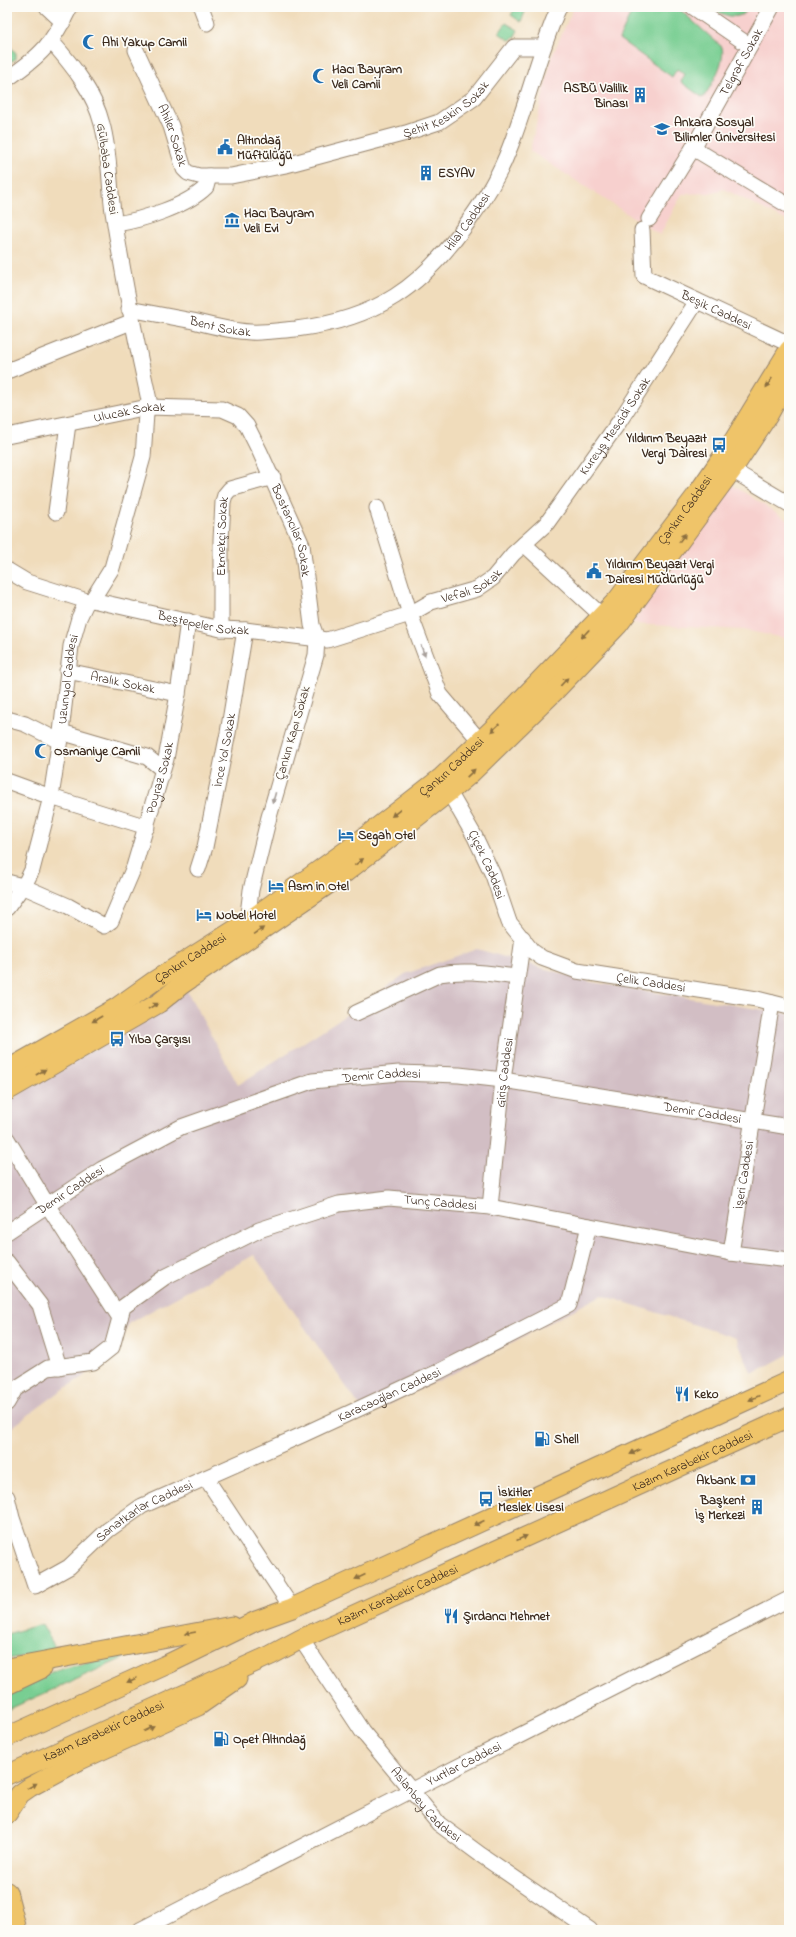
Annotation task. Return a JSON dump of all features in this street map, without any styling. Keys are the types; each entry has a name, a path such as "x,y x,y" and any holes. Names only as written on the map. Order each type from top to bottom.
{"main road":[{"name":"Çankırı Caddesi","path":"7,1070 116,1008 154,981 247,922 370,833 442,777 480,741 618,598 695,497 734,440 789,350"},
{"name":"Çankırı Caddesi","path":"7,1091 159,1003 181,985 346,872 469,775 554,692 618,625 732,470 767,417 789,378"},
{"path":"7,1737 168,1664 256,1621 292,1608 789,1381"},
{"name":"Kazım Karabekir Caddesi","path":"7,1775 271,1655 301,1638 789,1418"},
{"path":"7,1668 256,1621"},
{"path":"7,1685 41,1670 107,1649"},
{"path":"7,1814 20,1794 30,1787 80,1760 198,1706 271,1655"},
{"path":"7,1892 17,1930"}],"street":[{"path":"47,7 63,22"},
{"path":"7,79 32,61 52,42 70,7"},
{"path":"63,22 80,7"},
{"path":"201,7 208,23"},
{"name":"Hilal Caddesi","path":"314,326 353,317 382,304 420,278 438,261 479,207 495,180 510,148 543,47 559,7"},
{"path":"693,7 750,46"},
{"name":"Telgraf Sokak","path":"644,276 645,224 693,148 772,7"},
{"name":"Gülbaba Caddesi","path":"52,42 77,72 90,92 102,123 130,316 149,400 148,407"},
{"name":"Şehit Keskin Sokak","path":"332,153 406,133 439,122 474,98 514,47 543,47"},
{"name":"Ahiler Sokak","path":"136,50 171,126 184,169 188,173 209,176 231,176 286,165 332,153"},
{"path":"693,148 789,206"},
{"path":"116,224 148,217 191,198 206,187 209,176"},
{"name":"Beşik Caddesi","path":"644,276 789,344"},
{"name":"Kureyş Mescidi Sokak","path":"524,544 547,523 619,422 697,301"},
{"path":"7,372 130,316"},
{"name":"Bent Sokak","path":"130,316 252,332 314,326"},
{"name":"Ulucak Sokak","path":"7,436 148,407 222,409 238,416 247,426"},
{"name":"Uzunyol Caddesi","path":"7,908 32,870 51,797 71,646 79,618 89,600 112,568 143,457 146,414 148,407"},
{"path":"56,512 68,424"},
{"name":"Bostancılar Sokak","path":"247,426 272,477 302,545 312,625 316,640"},
{"path":"732,470 789,504"},
{"name":"Ekmekçi Sokak","path":"221,629 221,540 223,502 225,495 230,489 272,477"},
{"path":"377,508 410,614 440,694 480,741"},
{"path":"524,544 602,616"},
{"name":"Vefalı Sokak","path":"410,614 431,602 446,599 486,584 524,544"},
{"name":"Beştepeler Sokak","path":"7,570 27,582 89,600 221,629 245,630 316,640"},
{"path":"316,640 327,640 410,614"},
{"name":"Poyraz Sokak","path":"22,886 68,906 104,926 111,921 134,867 147,827 170,739 188,622"},
{"name":"İnce Yol Sokak","path":"198,869 205,847 228,733 245,630"},
{"name":"Çankırı Kapı Sokak","path":"247,922 251,890 289,745 316,655 316,640"},
{"name":"Aralık Sokak","path":"67,671 178,694"},
{"path":"7,719 60,737 147,757 162,769"},
{"path":"7,781 51,797 147,827"},
{"name":"Çiçek Caddesi","path":"449,792 475,837 493,875 510,922 523,938"},
{"path":"7,882 22,886"},
{"name":"Giriş Caddesi","path":"490,1207 503,1080 523,938"},
{"name":"Çelik Caddesi","path":"523,938 532,951 542,958 577,971 789,1007"},
{"path":"356,1013 440,974 470,972 517,977"},
{"name":"İşeri Caddesi","path":"731,1253 772,1003"},
{"name":"Demir Caddesi","path":"7,1232 102,1169 181,1126 312,1081 399,1073 459,1075 503,1080 789,1127"},
{"path":"7,1139 120,1318 112,1347 93,1362 48,1368 15,1389 7,1403"},
{"name":"Tunç Caddesi","path":"120,1318 123,1307 165,1276 259,1230 339,1204 389,1198 490,1207 731,1253 789,1260"},
{"name":"Karacaoğlan Caddesi","path":"206,1478 438,1372 569,1305 589,1226"},
{"path":"7,1262 40,1305 59,1367"},
{"name":"Sanatkarlar Caddesi","path":"7,1497 12,1518 35,1586 69,1567 108,1530 142,1506 206,1478 292,1608"},
{"name":"Yurtlar Caddesi","path":"142,1930 410,1791 789,1599"},
{"name":"Aslanbey Caddesi","path":"301,1638 362,1732 438,1824 590,1930"}],"shaded area":[{"name":"Ankara Sosyal Bilimler Üniversitesi","path":"574,7 789,7 789,222 724,189 714,193 682,194 660,235 530,151 552,56"},
{"path":"731,484 789,521 789,639 744,630 632,624"},
{"path":"477,949 591,982 789,1014 789,1354 752,1374 736,1338 602,1295 448,1376 366,1415 254,1255 129,1323 121,1343 108,1360 58,1393 7,1431 7,1102 187,991 238,1085 366,1002 405,974"}],"green space":[{"path":"516,7 527,7 521,22 511,15"},
{"path":"634,7 677,7 722,47 723,53 720,67 714,81 703,98 681,82 685,74 677,69 672,77 619,39"},
{"path":"709,7 747,7 745,13 731,16 718,12"},
{"path":"506,23 518,30 514,38 509,40 499,33"},
{"path":"7,43 16,53 16,59 7,63"},
{"path":"42,1624 57,1651 7,1659 7,1634"},
{"path":"128,1656 7,1710 7,1697 34,1679 80,1664"}],"place":[{"name":"Ahi Yakup Camii","path":"90,42"},
{"name":"Hacı Bayram Veli Camii","path":"320,76"},
{"name":"ASBÜ Valilik Binası","path":"640,95"},
{"name":"Ankara Sosyal Bilimler Üniversitesi","path":"662,129"},
{"name":"Altındağ Müftülüğü","path":"225,147"},
{"name":"ESYAV","path":"426,173"},
{"name":"Hacı Bayram Veli Evi","path":"232,220"},
{"name":"Yıldırım Beyazıt Vergi Dairesi","path":"719,445"},
{"name":"Yıldırım Beyazıt Vergi Dairesi Müdürlüğü","path":"594,571"},
{"name":"Osmaniye Camii","path":"42,751"},
{"name":"Segah Otel","path":"346,835"},
{"name":"Asm in Otel","path":"276,886"},
{"name":"Nobel Hotel","path":"204,915"},
{"name":"Yıba Çarşısı","path":"117,1039"},
{"name":"Keko","path":"682,1394"},
{"name":"Shell","path":"542,1439"},
{"name":"Akbank","path":"748,1480"},
{"name":"İskitler Meslek Lisesi","path":"486,1499"},
{"name":"Başkent İş Merkezi","path":"757,1507"},
{"name":"Şırdancı Mehmet","path":"451,1616"},
{"name":"Opet Altındağ","path":"221,1739"}]}
